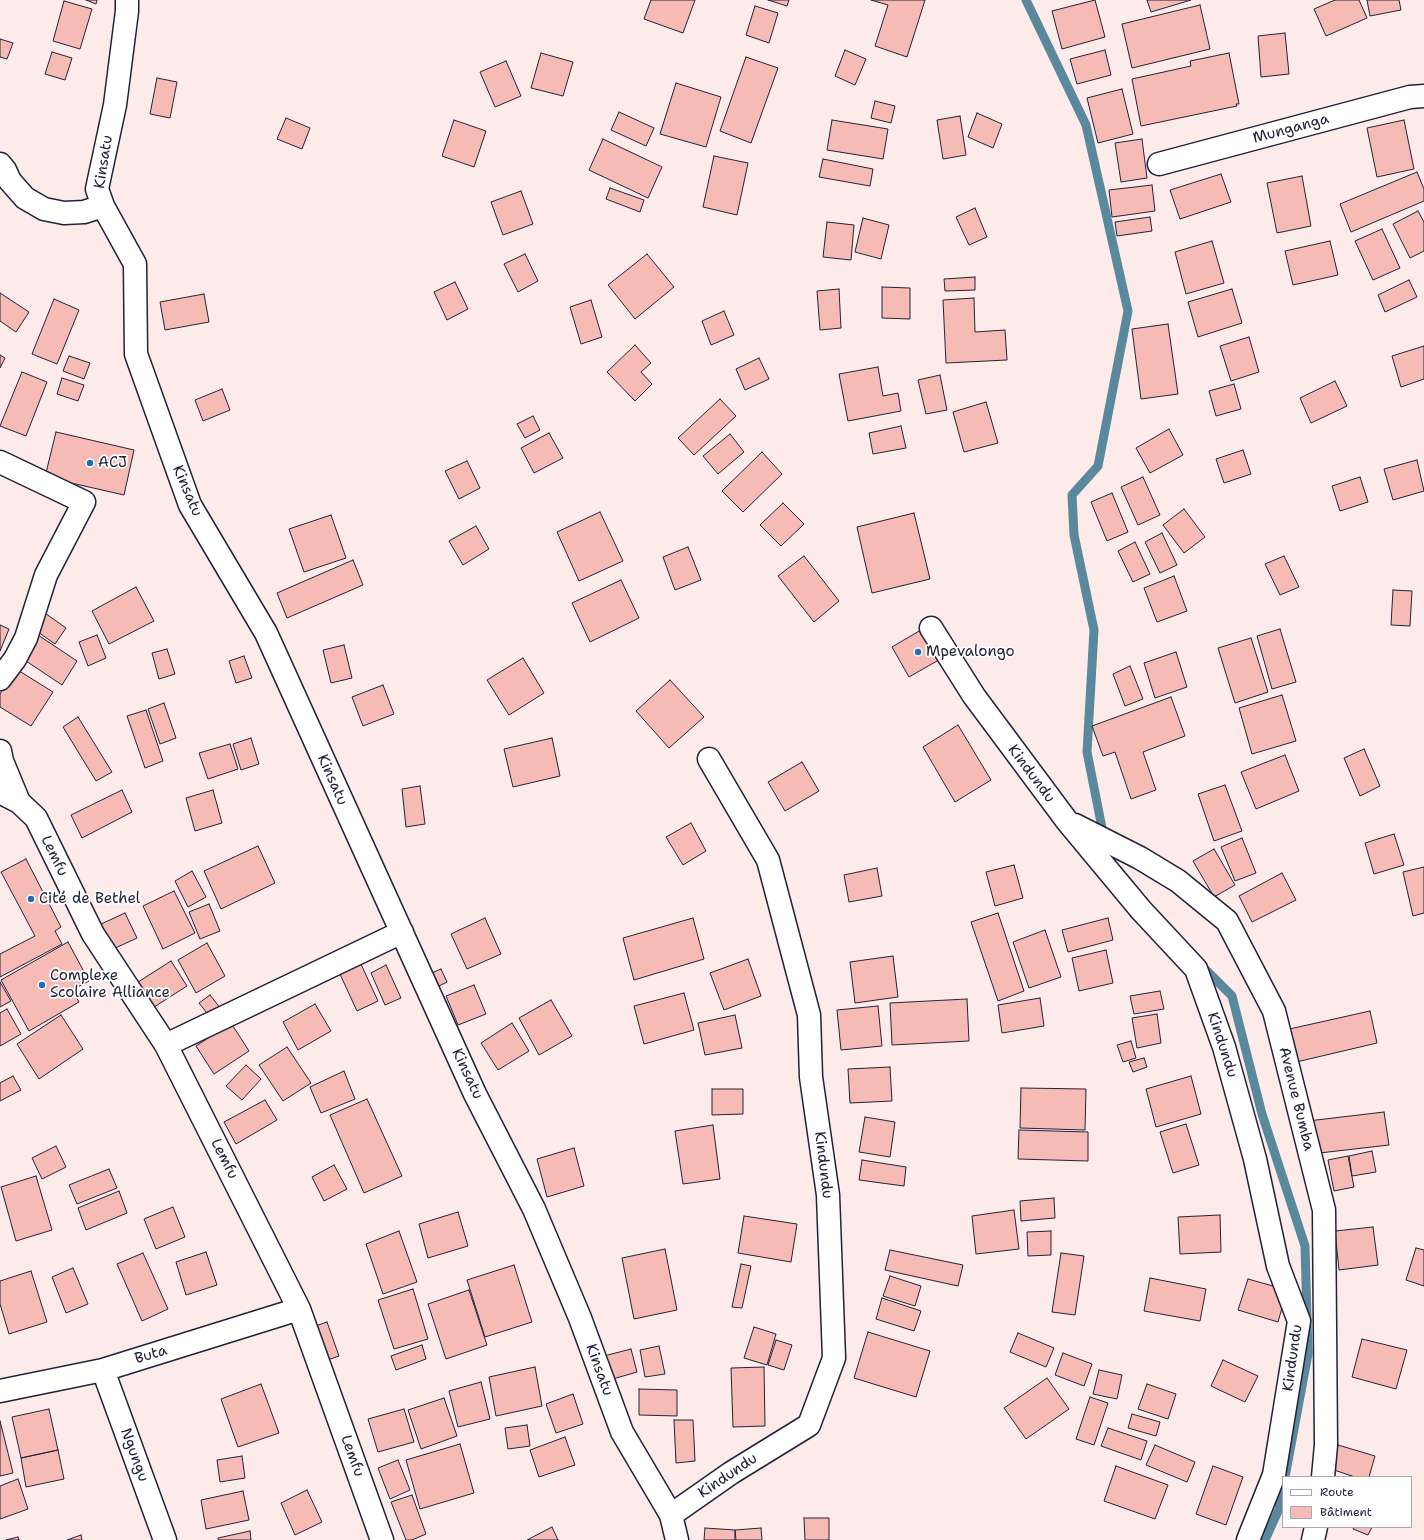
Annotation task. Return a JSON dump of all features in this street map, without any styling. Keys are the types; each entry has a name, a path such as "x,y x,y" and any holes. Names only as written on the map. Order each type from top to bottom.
{"street":[{"name":"Kinsatu","path":"127,0 127,11 115,105 97,189 103,206 135,264 136,354 190,505 266,633 476,1094 534,1209 580,1318 622,1432 671,1515 677,1540"},
{"name":"Munganga","path":"1159,164 1410,97 1424,96"},
{"path":"0,164 5,170 10,181 25,198 44,209 64,213 84,212 103,206"},
{"path":"0,462 84,502 46,576 26,638 15,659 0,679"},
{"name":"Kindundu","path":"931,628 974,696 1067,821 1141,910 1196,969 1224,1047 1256,1159 1278,1266 1299,1321 1274,1475 1248,1540"},
{"name":"Lemfu","path":"0,751 9,797 36,818 93,934 166,1045 300,1309 382,1540"},
{"name":"Kindundu","path":"671,1515 731,1473 809,1425 834,1358 828,1195 811,1077 809,1015 768,860 709,759"},
{"name":"Avenue Bumba","path":"1067,821 1140,858 1178,881 1227,921 1274,1011 1324,1210 1326,1445 1323,1476"},
{"path":"166,1045 402,932"},
{"name":"Buta","path":"0,1391 103,1370 300,1309"},
{"name":"Ngungu","path":"103,1370 165,1540"},
{"path":"1313,1540 1316,1528"}],"building":[{"path":"86,0 97,0 96,4"},
{"path":"651,0 695,0 683,33 644,19"},
{"path":"768,0 789,0 787,6"},
{"path":"871,0 925,0 907,57 875,46 888,5"},
{"path":"1095,0 1105,37 1062,49 1052,11"},
{"path":"1147,0 1191,0 1151,12"},
{"path":"1335,0 1359,0 1367,18 1326,36 1314,9"},
{"path":"1367,0 1399,0 1401,10 1370,16"},
{"path":"64,1 92,9 80,49 53,41"},
{"path":"1200,5 1210,49 1132,68 1122,24"},
{"path":"755,6 778,13 769,43 746,35"},
{"path":"1285,33 1289,74 1261,77 1258,36"},
{"path":"0,39 13,43 7,59 0,57"},
{"path":"845,50 866,59 855,85 835,76"},
{"path":"1105,50 1111,75 1077,84 1070,59"},
{"path":"52,52 72,58 65,80 45,74"},
{"path":"541,53 573,62 563,96 531,88"},
{"path":"1229,53 1239,104 1236,104 1237,106 1141,126 1132,79 1191,66 1190,61"},
{"path":"746,57 778,68 751,143 720,131"},
{"path":"506,61 521,96 495,107 480,72"},
{"path":"157,78 177,82 170,118 150,114"},
{"path":"676,83 721,97 706,147 660,134"},
{"path":"1122,89 1133,134 1098,143 1087,98"},
{"path":"875,101 895,106 891,123 871,118"},
{"path":"619,112 654,128 646,146 611,130"},
{"path":"977,113 1002,124 993,148 968,137"},
{"path":"960,116 966,155 943,159 937,120"},
{"path":"286,118 310,128 302,149 277,139"},
{"path":"454,120 486,131 474,167 442,156"},
{"path":"832,120 888,129 883,159 827,150"},
{"path":"1404,120 1414,169 1377,177 1367,128"},
{"path":"603,139 662,167 648,198 589,170"},
{"path":"1142,139 1147,178 1121,182 1115,143"},
{"path":"714,156 748,163 737,215 703,207"},
{"path":"823,159 873,169 870,186 819,177"},
{"path":"1417,172 1424,189 1424,201 1351,232 1340,204"},
{"path":"1221,174 1231,202 1180,219 1170,190"},
{"path":"1302,176 1311,226 1277,233 1267,183"},
{"path":"1152,185 1155,211 1112,217 1109,190"},
{"path":"610,188 644,200 640,212 606,199"},
{"path":"521,191 533,224 503,235 491,202"},
{"path":"975,208 987,237 969,245 956,217"},
{"path":"1418,211 1424,222 1424,251 1410,258 1393,224"},
{"path":"1150,217 1152,231 1117,236 1115,222"},
{"path":"863,218 889,225 881,259 855,252"},
{"path":"827,222 854,225 851,260 823,257"},
{"path":"1382,229 1400,268 1373,280 1355,241"},
{"path":"1212,241 1224,283 1186,294 1175,252"},
{"path":"1330,241 1338,275 1293,285 1285,251"},
{"path":"525,254 538,281 518,292 504,264"},
{"path":"647,254 674,287 635,319 608,285"},
{"path":"975,277 975,290 945,291 944,279"},
{"path":"1409,280 1417,297 1385,312 1378,295"},
{"path":"455,282 468,309 447,320 434,292"},
{"path":"882,287 910,288 910,319 882,318"},
{"path":"839,289 841,328 820,330 817,291"},
{"path":"1232,289 1242,323 1198,337 1188,302"},
{"path":"0,293 29,312 16,332 0,321"},
{"path":"204,294 209,322 165,330 160,302"},
{"path":"974,298 975,332 1005,330 1007,360 946,363 943,300"},
{"path":"54,299 79,310 57,364 32,354"},
{"path":"591,300 602,337 581,344 570,307"},
{"path":"724,311 734,335 711,345 702,321"},
{"path":"1168,324 1178,394 1141,399 1132,329"},
{"path":"1249,337 1259,372 1231,381 1220,346"},
{"path":"635,345 651,363 641,372 652,384 635,401 607,372"},
{"path":"1424,346 1424,379 1401,387 1392,356"},
{"path":"0,355 5,358 0,368"},
{"path":"69,356 90,363 84,379 63,371"},
{"path":"759,358 769,379 745,390 736,369"},
{"path":"878,367 883,396 898,393 901,411 848,421 839,374"},
{"path":"22,372 47,382 26,436 0,426"},
{"path":"940,375 947,410 926,414 918,380"},
{"path":"62,378 84,385 78,401 57,394"},
{"path":"1335,381 1347,406 1311,423 1300,398"},
{"path":"1234,384 1241,409 1216,416 1209,391"},
{"path":"222,389 230,410 203,421 195,400"},
{"path":"720,399 736,416 694,455 678,438"},
{"path":"986,402 998,443 964,452 953,412"},
{"path":"533,416 540,430 525,438 517,424"},
{"path":"901,426 906,448 873,454 869,433"},
{"path":"1169,429 1183,455 1150,473 1136,448"},
{"name":"ACJ","path":"56,432 134,450 124,495 45,477"},
{"path":"549,433 563,458 534,473 521,448"},
{"path":"730,434 744,452 718,474 703,456"},
{"path":"1243,450 1251,474 1224,483 1216,459"},
{"path":"762,452 782,474 743,512 722,491"},
{"path":"1417,460 1424,491 1393,500 1384,469"},
{"path":"467,461 480,488 459,499 445,471"},
{"path":"1143,477 1160,515 1138,525 1121,487"},
{"path":"1360,477 1368,502 1340,511 1332,486"},
{"path":"1112,493 1128,532 1107,541 1091,502"},
{"path":"783,503 804,524 781,546 760,525"},
{"path":"1184,509 1205,537 1184,553 1163,525"},
{"path":"600,512 623,561 579,581 557,532"},
{"path":"914,513 930,579 872,593 857,527"},
{"path":"331,515 346,558 304,572 289,529"},
{"path":"476,526 489,549 463,565 449,541"},
{"path":"1162,533 1177,565 1160,573 1145,542"},
{"path":"1135,542 1150,574 1133,582 1118,551"},
{"path":"688,547 701,580 675,590 663,557"},
{"path":"804,556 839,601 814,622 778,576"},
{"path":"1284,556 1299,587 1280,595 1265,564"},
{"path":"353,560 363,585 287,618 277,593"},
{"path":"1174,576 1187,611 1157,622 1144,588"},
{"path":"621,580 639,618 590,642 572,603"},
{"path":"136,587 154,621 109,644 92,611"},
{"path":"1393,590 1412,591 1410,626 1391,625"},
{"path":"42,611 66,628 55,644 31,627"},
{"path":"0,625 9,629 0,651"},
{"name":"Mpevalongo","path":"926,627 944,657 909,677 892,647"},
{"path":"1280,629 1296,682 1272,689 1257,636"},
{"path":"38,635 77,661 62,685 23,659"},
{"path":"97,635 106,658 88,666 79,642"},
{"path":"1251,638 1268,692 1235,703 1218,648"},
{"path":"344,645 352,678 331,683 323,650"},
{"path":"167,649 175,674 159,679 152,653"},
{"path":"1176,652 1187,687 1155,698 1144,663"},
{"path":"244,656 252,678 236,683 229,661"},
{"path":"523,658 544,693 509,715 487,680"},
{"path":"1130,666 1143,699 1125,706 1113,674"},
{"path":"16,669 53,692 31,726 0,707 0,694"},
{"path":"670,680 704,717 669,748 636,711"},
{"path":"383,685 394,714 363,726 352,697"},
{"path":"1282,695 1296,741 1252,754 1239,708"},
{"path":"1171,697 1185,736 1143,752 1156,790 1131,799 1115,752 1103,756 1092,726"},
{"path":"164,703 176,738 160,744 148,709"},
{"path":"146,710 163,761 145,768 127,716"},
{"path":"78,717 112,772 96,781 63,727"},
{"path":"958,725 991,780 955,802 923,747"},
{"path":"251,738 259,764 241,770 233,744"},
{"path":"552,738 560,776 513,787 504,749"},
{"path":"230,744 238,769 208,779 199,753"},
{"path":"1364,749 1380,786 1360,796 1344,758"},
{"path":"1285,755 1299,791 1256,809 1241,772"},
{"path":"802,762 819,791 785,811 768,782"},
{"path":"1225,785 1242,831 1214,841 1198,794"},
{"path":"420,786 425,824 406,827 402,789"},
{"path":"122,790 132,812 82,838 71,815"},
{"path":"213,790 222,823 195,831 186,798"},
{"path":"691,823 706,851 683,865 666,837"},
{"path":"1394,834 1404,865 1374,874 1365,843"},
{"path":"1242,838 1256,873 1235,881 1221,847"},
{"path":"258,846 275,883 221,909 204,871"},
{"path":"1214,849 1235,885 1214,897 1193,861"},
{"name":"Cité de Bethel","path":"26,859 61,927 55,931 62,944 0,977 0,954 35,936 1,872"},
{"path":"1014,865 1023,898 995,906 986,872"},
{"path":"1424,867 1424,913 1413,916 1403,872"},
{"path":"877,868 882,896 849,902 844,875"},
{"path":"192,871 206,897 188,907 175,881"},
{"path":"1282,873 1296,900 1252,922 1239,896"},
{"path":"174,891 195,933 163,949 143,906"},
{"path":"209,904 220,931 200,939 189,912"},
{"path":"125,913 137,938 111,950 99,925"},
{"path":"998,913 1024,991 998,1001 971,922"},
{"path":"485,918 501,954 467,969 451,934"},
{"path":"693,918 704,959 634,980 623,938"},
{"path":"1108,918 1113,940 1068,952 1062,930"},
{"path":"1045,930 1061,977 1029,988 1013,942"},
{"name":"Complexe Scolaire Alliance","path":"68,942 89,981 72,990 79,1002 29,1031 1,980"},
{"path":"207,943 225,976 196,993 178,960"},
{"path":"1106,950 1113,983 1079,991 1072,958"},
{"path":"893,956 898,997 855,1003 850,962"},
{"path":"748,959 761,996 724,1010 710,973"},
{"path":"171,961 187,986 151,1009 135,984"},
{"path":"360,962 378,1001 357,1011 339,972"},
{"path":"386,965 401,998 385,1005 371,973"},
{"path":"441,969 447,982 433,989 427,975"},
{"path":"0,982 11,1001 0,1007"},
{"path":"474,985 486,1014 458,1025 446,996"},
{"path":"1160,991 1164,1009 1134,1014 1130,996"},
{"path":"684,993 694,1030 644,1044 634,1006"},
{"path":"210,995 221,1009 210,1017 199,1003"},
{"path":"1040,998 1044,1026 1002,1033 998,1005"},
{"path":"967,999 969,1041 892,1045 890,1003"},
{"path":"551,1000 572,1036 539,1055 519,1018"},
{"path":"315,1004 331,1031 298,1050 283,1022"},
{"path":"878,1006 882,1046 841,1050 837,1010"},
{"path":"7,1009 21,1034 0,1046 0,1013"},
{"path":"1370,1011 1377,1043 1292,1063 1285,1030"},
{"path":"1157,1014 1161,1043 1137,1048 1132,1018"},
{"path":"61,1015 83,1049 39,1079 17,1044"},
{"path":"735,1015 742,1048 705,1055 698,1023"},
{"path":"231,1023 249,1051 214,1074 196,1046"},
{"path":"512,1023 529,1051 498,1070 481,1043"},
{"path":"1131,1041 1136,1058 1123,1062 1117,1045"},
{"path":"287,1047 311,1083 283,1101 259,1065"},
{"path":"1144,1058 1147,1067 1133,1072 1129,1062"},
{"path":"246,1065 261,1079 242,1100 226,1086"},
{"path":"890,1067 892,1101 850,1103 848,1069"},
{"path":"344,1071 355,1099 321,1113 310,1087"},
{"path":"13,1076 21,1090 0,1101 0,1083"},
{"path":"1191,1076 1201,1114 1156,1127 1146,1089"},
{"path":"1021,1088 1086,1089 1085,1130 1020,1128"},
{"path":"712,1089 743,1089 743,1114 712,1115"},
{"path":"367,1099 402,1176 364,1193 330,1115"},
{"path":"265,1100 277,1120 236,1144 224,1122"},
{"path":"1384,1112 1389,1145 1311,1154 1308,1121"},
{"path":"865,1117 895,1122 890,1157 859,1152"},
{"path":"1186,1124 1199,1165 1173,1173 1160,1132"},
{"path":"713,1125 720,1179 683,1184 675,1131"},
{"path":"1019,1130 1088,1132 1088,1161 1018,1159"},
{"path":"56,1146 66,1167 42,1179 32,1158"},
{"path":"574,1148 584,1186 547,1197 537,1159"},
{"path":"1372,1151 1376,1172 1352,1176 1349,1156"},
{"path":"1348,1156 1354,1187 1334,1191 1328,1160"},
{"path":"862,1160 906,1167 904,1186 859,1180"},
{"path":"334,1165 347,1189 324,1201 312,1177"},
{"path":"109,1169 117,1188 77,1204 69,1185"},
{"path":"36,1176 52,1230 16,1241 1,1187"},
{"path":"119,1191 127,1213 86,1230 78,1208"},
{"path":"1054,1198 1055,1218 1021,1221 1020,1201"},
{"path":"173,1207 185,1237 156,1249 144,1219"},
{"path":"1014,1210 1019,1249 976,1254 972,1216"},
{"path":"458,1212 468,1246 428,1258 419,1224"},
{"path":"1220,1215 1221,1252 1180,1254 1178,1217"},
{"path":"744,1216 797,1224 791,1262 738,1253"},
{"path":"1373,1227 1378,1265 1339,1270 1335,1231"},
{"path":"399,1231 417,1282 383,1294 366,1244"},
{"path":"1051,1231 1051,1255 1028,1256 1027,1232"},
{"path":"1416,1248 1424,1250 1424,1286 1406,1280"},
{"path":"665,1249 677,1310 634,1319 622,1258"},
{"path":"890,1250 963,1265 958,1286 885,1270"},
{"path":"206,1252 217,1285 186,1295 176,1262"},
{"path":"143,1253 168,1309 142,1321 117,1264"},
{"path":"1061,1253 1084,1256 1075,1315 1052,1312"},
{"path":"741,1264 751,1266 742,1308 732,1307"},
{"path":"514,1265 532,1322 485,1337 467,1280"},
{"path":"73,1268 88,1304 66,1313 52,1277"},
{"path":"31,1271 47,1322 9,1334 0,1304 0,1281"},
{"path":"890,1276 921,1286 915,1306 883,1296"},
{"path":"1150,1278 1206,1289 1200,1321 1144,1311"},
{"path":"1248,1279 1287,1290 1278,1322 1238,1310"},
{"path":"413,1289 428,1339 394,1349 378,1300"},
{"path":"469,1290 487,1345 446,1359 428,1304"},
{"path":"882,1298 921,1311 914,1331 876,1319"},
{"path":"327,1322 339,1356 322,1362 310,1328"},
{"path":"754,1327 776,1334 767,1365 744,1358"},
{"path":"868,1332 930,1351 916,1397 854,1378"},
{"path":"1018,1333 1054,1348 1046,1367 1010,1352"},
{"path":"1362,1339 1407,1350 1396,1389 1352,1377"},
{"path":"776,1340 792,1345 784,1370 768,1365"},
{"path":"422,1345 426,1359 396,1370 391,1356"},
{"path":"659,1346 665,1374 645,1377 640,1350"},
{"path":"631,1349 637,1372 606,1381 600,1357"},
{"path":"1063,1353 1092,1364 1084,1386 1055,1375"},
{"path":"1223,1360 1258,1376 1245,1402 1211,1386"},
{"path":"535,1367 542,1406 496,1416 489,1377"},
{"path":"764,1367 765,1426 733,1427 731,1368"},
{"path":"1099,1370 1122,1375 1117,1399 1093,1394"},
{"path":"1047,1378 1069,1409 1026,1439 1004,1408"},
{"path":"481,1382 490,1419 458,1427 449,1391"},
{"path":"261,1384 279,1433 238,1447 221,1399"},
{"path":"1147,1384 1176,1394 1168,1419 1138,1409"},
{"path":"639,1389 677,1390 677,1416 639,1415"},
{"path":"573,1394 583,1424 556,1433 546,1404"},
{"path":"1090,1397 1108,1403 1094,1445 1076,1439"},
{"path":"444,1398 457,1436 421,1449 408,1410"},
{"path":"49,1409 58,1450 21,1458 12,1417"},
{"path":"404,1409 414,1442 378,1452 368,1419"},
{"path":"1132,1414 1160,1422 1156,1436 1128,1428"},
{"path":"674,1420 693,1420 695,1461 676,1463"},
{"path":"0,1421 13,1473 0,1476"},
{"path":"527,1425 530,1446 508,1449 505,1428"},
{"path":"1108,1428 1147,1441 1141,1460 1101,1446"},
{"path":"565,1437 575,1465 539,1477 530,1450"},
{"path":"460,1444 474,1493 420,1509 406,1460"},
{"path":"1155,1445 1195,1462 1187,1482 1146,1465"},
{"path":"1338,1445 1375,1456 1369,1476 1352,1476 1331,1469"},
{"path":"58,1450 64,1479 26,1487 21,1458"},
{"path":"242,1456 245,1478 220,1482 217,1460"},
{"path":"398,1460 410,1490 390,1499 378,1468"},
{"path":"1116,1466 1168,1485 1155,1519 1104,1501"},
{"path":"1213,1466 1243,1477 1226,1525 1196,1514"},
{"path":"18,1479 28,1509 0,1519 0,1486"},
{"path":"307,1490 322,1522 295,1535 281,1503"},
{"path":"243,1491 249,1520 206,1529 201,1500"},
{"path":"412,1495 426,1534 412,1540 406,1540 391,1502"},
{"path":"804,1518 829,1518 829,1540 805,1540"},
{"path":"552,1527 558,1540 527,1540"},
{"path":"705,1528 735,1530 735,1540 704,1540"},
{"path":"761,1528 762,1540 736,1540 735,1530"},
{"path":"1354,1528 1372,1528 1368,1535"},
{"path":"250,1531 251,1540 218,1540 218,1538"},
{"path":"81,1535 82,1540 67,1540"},
{"path":"18,1537 19,1540 6,1540"}],"waterway":[{"path":"1026,0 1086,125 1128,311 1098,466 1072,495 1074,535 1094,630 1087,752 1104,838"},
{"path":"1201,965 1232,996 1262,1114 1305,1246 1308,1354 1285,1476"},
{"path":"1265,1540 1279,1509 1282,1492"}],"place":[{"name":"ACJ","path":"90,463"},
{"name":"Mpevalongo","path":"918,652"},
{"name":"Cité de Bethel","path":"31,899"},
{"name":"Complexe Scolaire Alliance","path":"42,985"}]}
